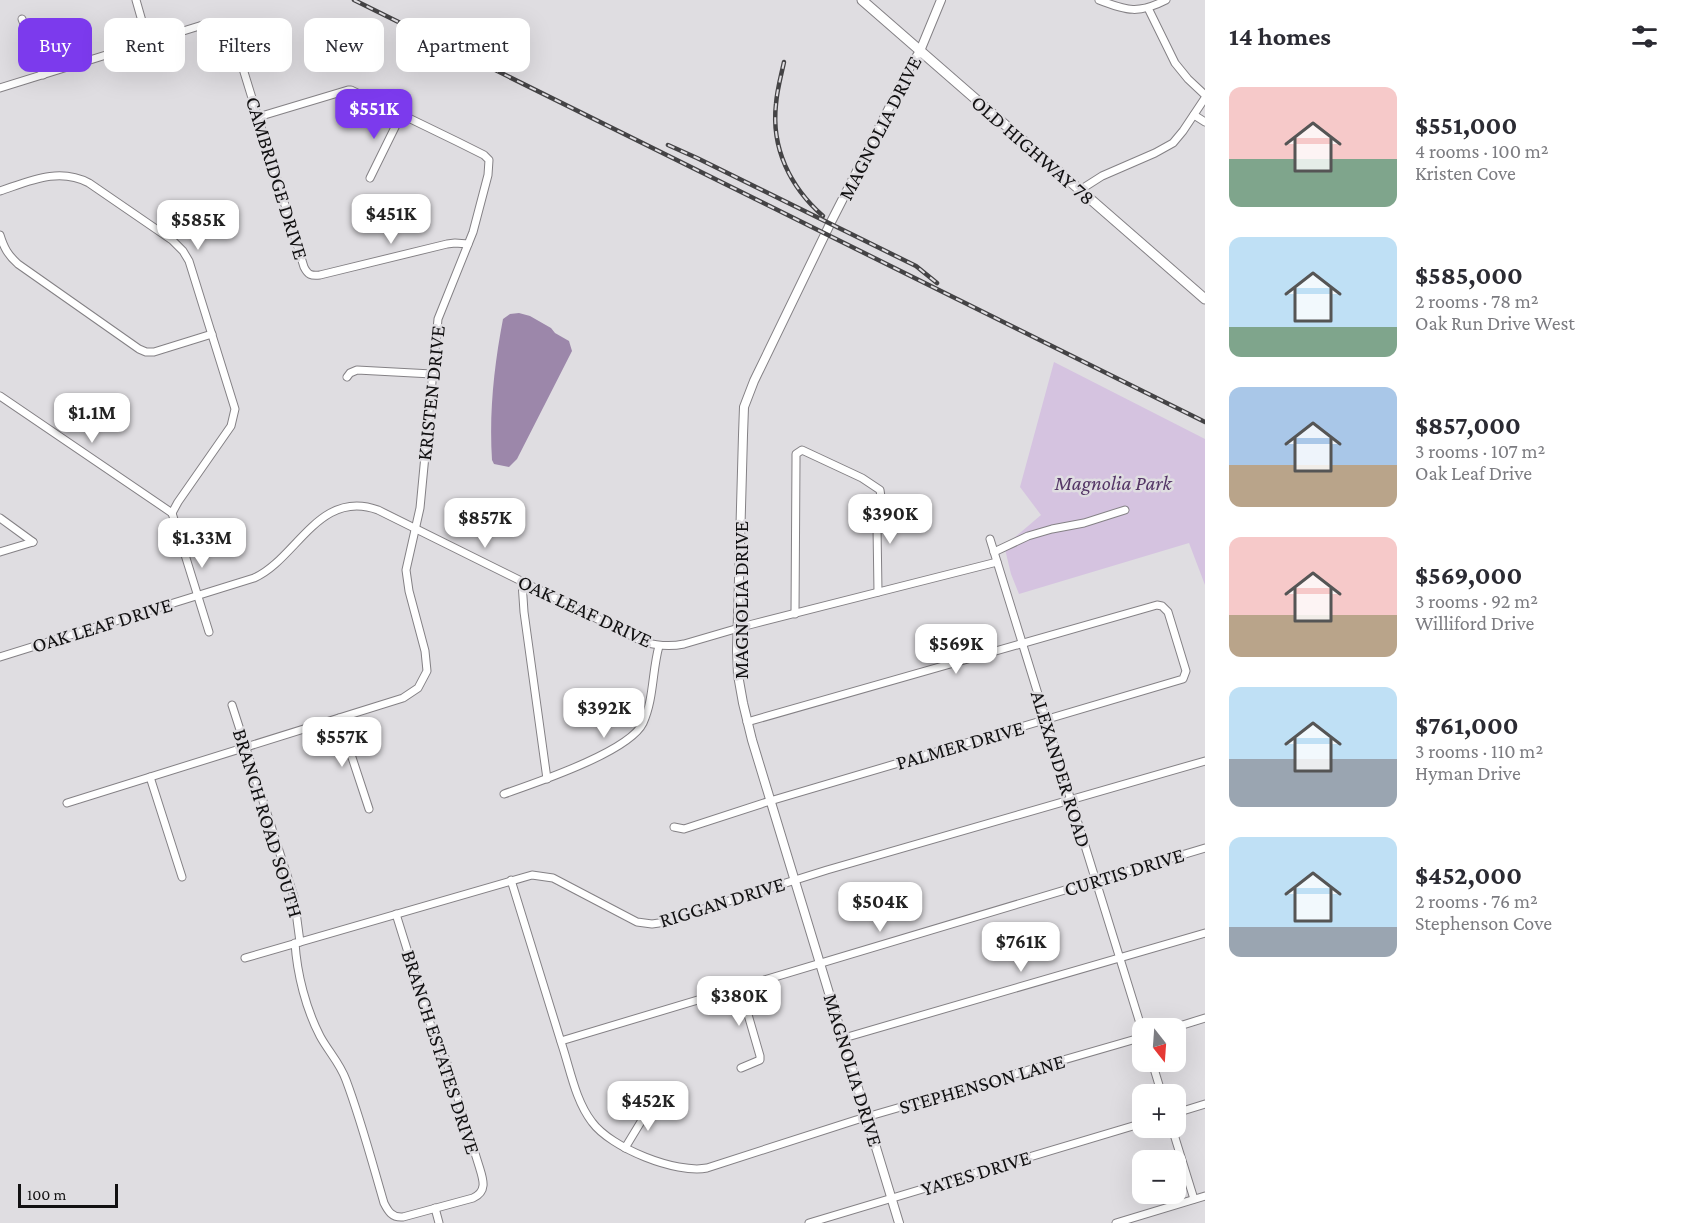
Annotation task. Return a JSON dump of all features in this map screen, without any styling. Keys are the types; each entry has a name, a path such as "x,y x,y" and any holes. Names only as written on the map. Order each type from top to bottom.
{"main road":[{"name":"OLD HIGHWAY 78","path":"862,0 1205,299"}],"street":[{"path":"136,0 141,18"},
{"name":"MAGNOLIA DRIVE","path":"899,1223 770,801 747,722 738,675 744,407 754,381 830,224 920,51 941,0"},
{"path":"1099,0 1124,10 1135,11 1166,0"},
{"path":"1080,190 1102,176 1165,148 1178,138 1205,96 1175,63 1148,8"},
{"name":"CAMBRIDGE DRIVE","path":"185,30 209,23 223,23 232,33 307,273 313,275 447,244 468,244"},
{"path":"0,88 104,56"},
{"path":"258,117 348,90 401,114 370,178"},
{"name":"KRISTEN DRIVE","path":"67,802 409,695 418,688 426,675 425,651 406,575 420,508 438,319 468,244 479,210 490,162 483,155 401,114"},
{"path":"1194,115 1205,122"},
{"path":"0,191 45,177 64,175 76,177 89,183 179,247 189,261 235,409 231,426 172,513"},
{"path":"0,235 9,256 18,264 139,349 154,352 212,334"},
{"path":"347,377 350,373 364,370 432,374"},
{"path":"0,396 172,513 209,632"},
{"path":"795,614 796,454 799,451 806,451 878,488 881,496 878,527 878,592"},
{"name":"OAK LEAF DRIVE","path":"0,657 254,578 264,573 317,522 336,511 357,506 372,508 644,642 659,646 675,646 997,562"},
{"path":"994,552 1028,536 1084,524 1125,510"},
{"path":"0,518 33,542 0,552"},
{"name":"ALEXANDER ROAD","path":"990,539 1138,1018"},
{"path":"522,582 547,779"},
{"name":"PALMER DRIVE","path":"674,827 684,829 770,801 1184,679 1186,671 1170,616 1167,610 1157,604 1022,643"},
{"path":"747,722 1022,643"},
{"path":"504,794 547,779 631,738 637,732 646,714 659,646"},
{"name":"BRANCH ROAD SOUTH","path":"232,705 294,897 299,974 307,1003 321,1038 346,1080 386,1207 389,1212 398,1217 435,1208"},
{"path":"339,718 369,809"},
{"name":"RIGGAN DRIVE","path":"245,958 532,875 548,876 632,920 652,924 1205,761"},
{"path":"150,777 182,877"},
{"name":"CURTIS DRIVE","path":"561,1041 1205,848"},
{"name":"STEPHENSON LANE","path":"511,880 574,1085 589,1118 603,1135 625,1148 684,1169 702,1169 1132,1038"},
{"name":"BRANCH ESTATES DRIVE","path":"396,914 431,1026 449,1067 484,1186 482,1191 473,1198 435,1208"},
{"path":"844,1038 1205,933"},
{"path":"740,987 760,1056 760,1060 741,1068"},
{"path":"1186,1024 1205,1018"},
{"path":"1186,1110 1205,1104"},
{"path":"625,1148 642,1120 658,1105"},
{"name":"YATES DRIVE","path":"809,1223 1132,1126"},
{"path":"1175,1138 1194,1199"},
{"path":"1116,1223 1205,1196"},
{"path":"435,1208 439,1223"}],"green space":[{"name":"Magnolia Park","path":"1054,362 1205,439 1205,585 1189,543 1019,594 1004,545 1041,515 1020,487"}],"shaded area":[{"path":"519,313 530,316 551,328 569,341 572,351 517,459 509,467 494,464 492,460 492,407 503,319 510,314"}],"railway":[{"path":"354,0 1205,422"},
{"path":"784,62 777,94 775,120 780,151 792,179 811,205 823,216"},
{"path":"668,145 916,266 937,283"}]}
